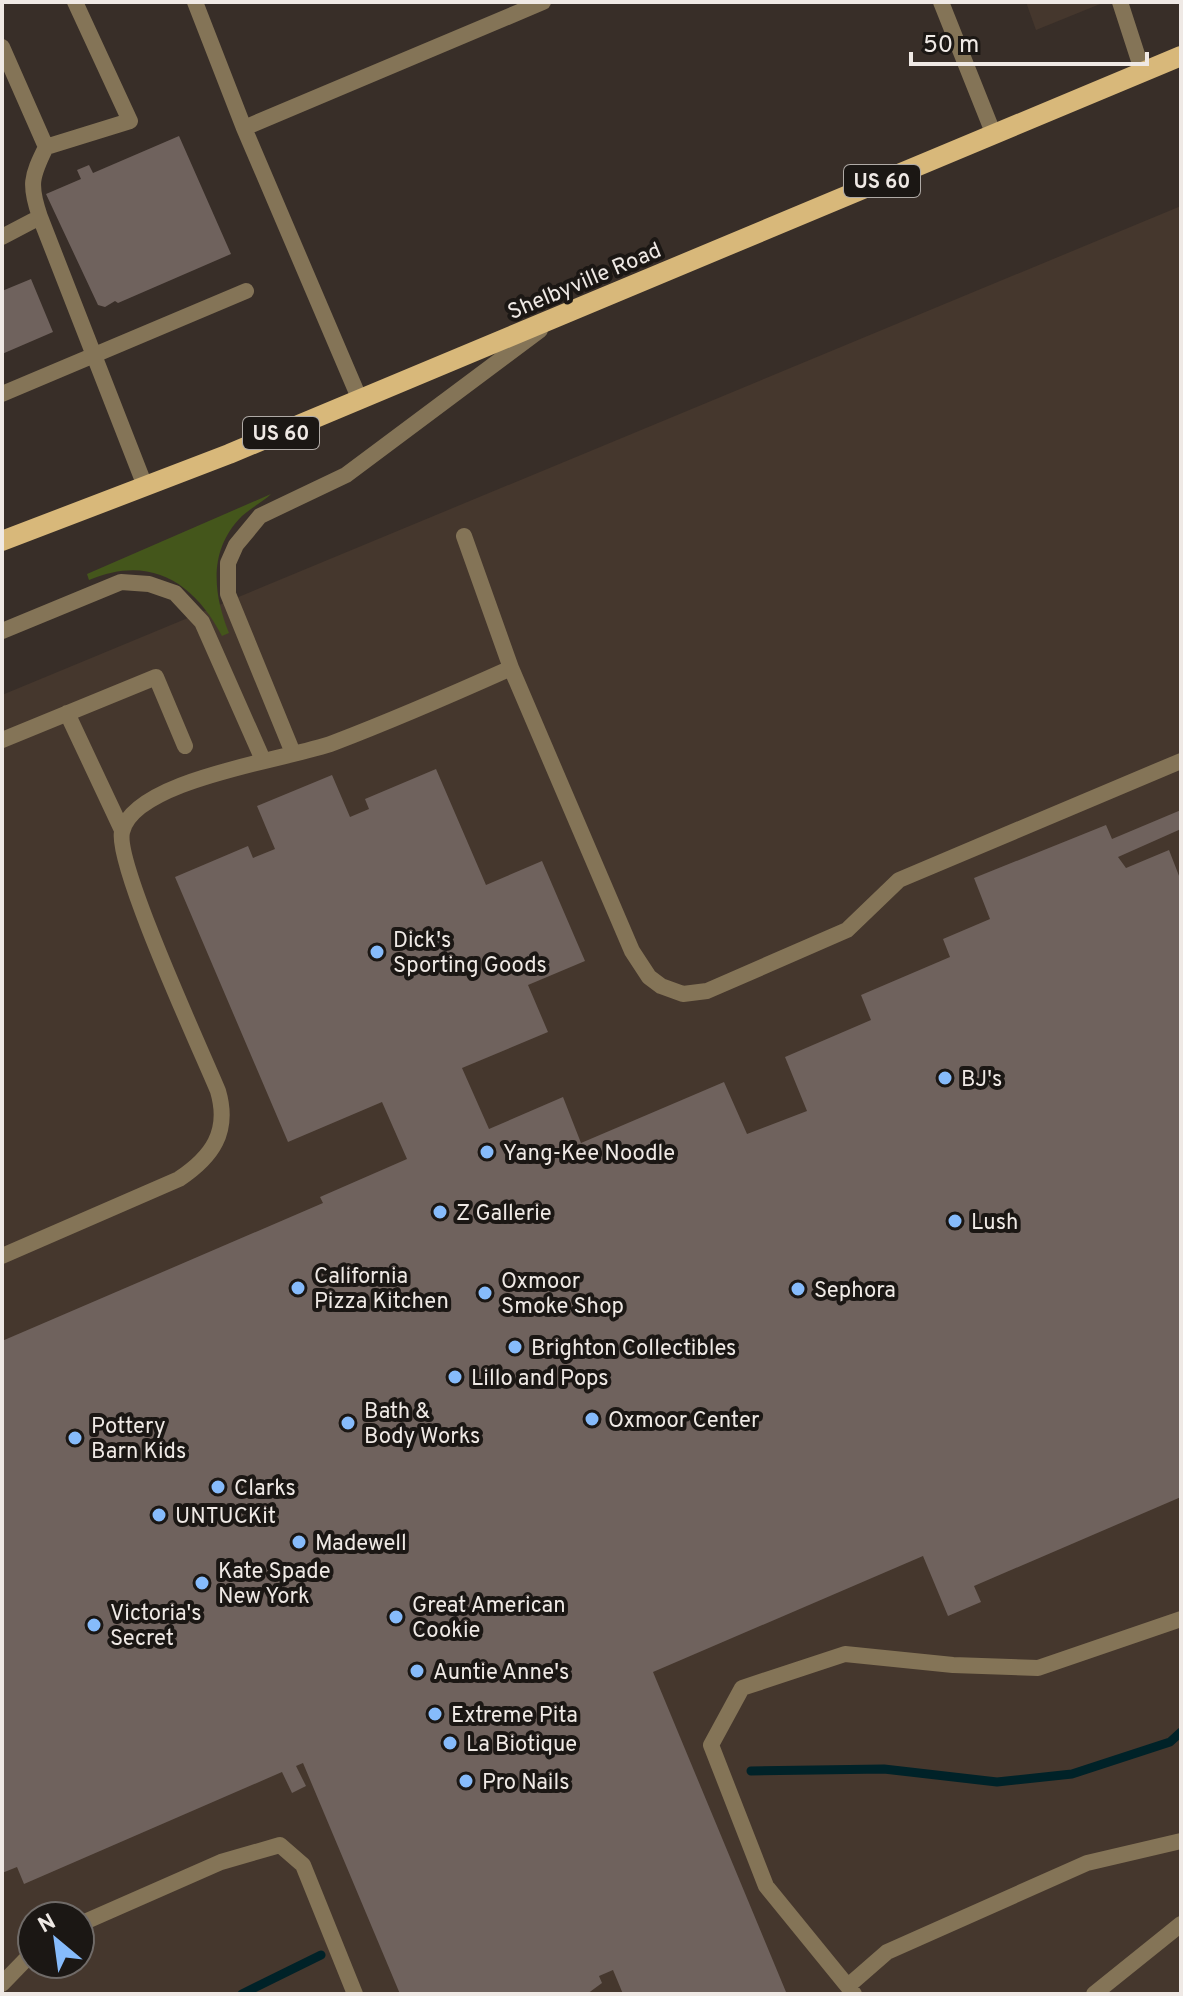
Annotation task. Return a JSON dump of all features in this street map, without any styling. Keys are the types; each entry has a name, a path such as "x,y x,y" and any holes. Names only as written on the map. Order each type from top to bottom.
{"main road":[{"name":"Shelbyville Road","path":"2,541 360,400 1181,56"}],"lane":[{"path":"75,2 130,121 46,147 34,172 31,191 145,486"},
{"path":"195,2 244,128 360,400"},
{"path":"244,128 543,2"},
{"path":"941,2 994,135"},
{"path":"1120,2 1143,73"},
{"path":"2,47 46,147"},
{"path":"2,237 40,217"},
{"path":"2,394 246,291"},
{"path":"293,753 228,594 228,563 236,545 260,516 346,475 557,317"},
{"path":"464,536 511,668 632,951 649,977 661,986 683,994 707,991 824,942 847,930 899,880 1181,761"},
{"path":"2,631 121,582 149,584 175,593 202,622 263,760"},
{"path":"122,830 135,809 142,804 222,770 330,744 511,668"},
{"path":"2,740 156,677 185,746"},
{"path":"2,1256 179,1179 199,1166 218,1142 223,1116 218,1091 131,881 122,850 122,830 67,713"},
{"path":"1181,1619 1038,1668 953,1665 845,1654 742,1688 711,1745 766,1886 851,1990 887,1952 1087,1863 1181,1841"},
{"path":"96,1917 221,1862 280,1845 303,1865 355,1994"},
{"path":"1094,1994 1181,1924"},
{"path":"2,1984 16,1970"}],"shaded area":[{"path":"1026,2 1105,2 1036,30"},
{"path":"1181,206 1181,1994 2,1994 2,695"}],"green space":[{"path":"271,494 242,516 223,543 217,587 229,633 222,636 198,601 168,578 132,570 89,580 87,574"}],"building":[{"path":"179,136 231,254 118,303 115,301 105,307 98,305 46,194 81,179 77,170 89,165 93,173"},
{"path":"31,279 53,332 2,354 2,291"},
{"name":"Oxmoor Center","path":"436,769 486,885 542,861 585,961 528,985 548,1032 462,1068 489,1129 563,1097 581,1143 724,1082 747,1134 807,1111 785,1057 871,1020 861,995 950,957 943,939 990,919 974,878 1106,825 1112,839 1181,810 1181,829 1118,857 1126,868 1169,850 1181,881 1181,1497 974,1586 981,1602 948,1616 923,1556 653,1672 786,1992 782,1994 623,1994 613,1970 599,1976 602,1983 587,1994 400,1994 303,1763 296,1766 306,1786 292,1793 282,1772 24,1884 17,1867 2,1873 2,1341 323,1203 320,1197 407,1159 382,1102 288,1142 175,877 248,846 253,858 275,849 257,806 332,775 350,817 369,809 365,799"}],"waterway":[{"path":"751,1771 884,1769 997,1782 1072,1774 1170,1742 1181,1732"},
{"path":"242,1994 321,1955"}],"place":[{"name":"Dick's Sporting Goods","path":"377,952"},
{"name":"BJ's","path":"945,1078"},
{"name":"Yang-Kee Noodle","path":"487,1152"},
{"name":"Z Gallerie","path":"440,1212"},
{"name":"Lush","path":"955,1221"},
{"name":"California Pizza Kitchen","path":"298,1288"},
{"name":"Sephora","path":"798,1289"},
{"name":"Oxmoor Smoke Shop","path":"485,1293"},
{"name":"Brighton Collectibles","path":"515,1347"},
{"name":"Lillo and Pops","path":"455,1377"},
{"name":"Oxmoor Center","path":"592,1419"},
{"name":"Bath & Body Works","path":"348,1423"},
{"name":"Pottery Barn Kids","path":"75,1438"},
{"name":"Clarks","path":"218,1487"},
{"name":"UNTUCKit","path":"159,1515"},
{"name":"Madewell","path":"299,1542"},
{"name":"Kate Spade New York","path":"202,1583"},
{"name":"Great American Cookie","path":"396,1617"},
{"name":"Victoria's Secret","path":"94,1625"},
{"name":"Auntie Anne's","path":"417,1671"},
{"name":"Extreme Pita","path":"435,1714"},
{"name":"La Biotique","path":"450,1743"},
{"name":"Pro Nails","path":"466,1781"}]}
